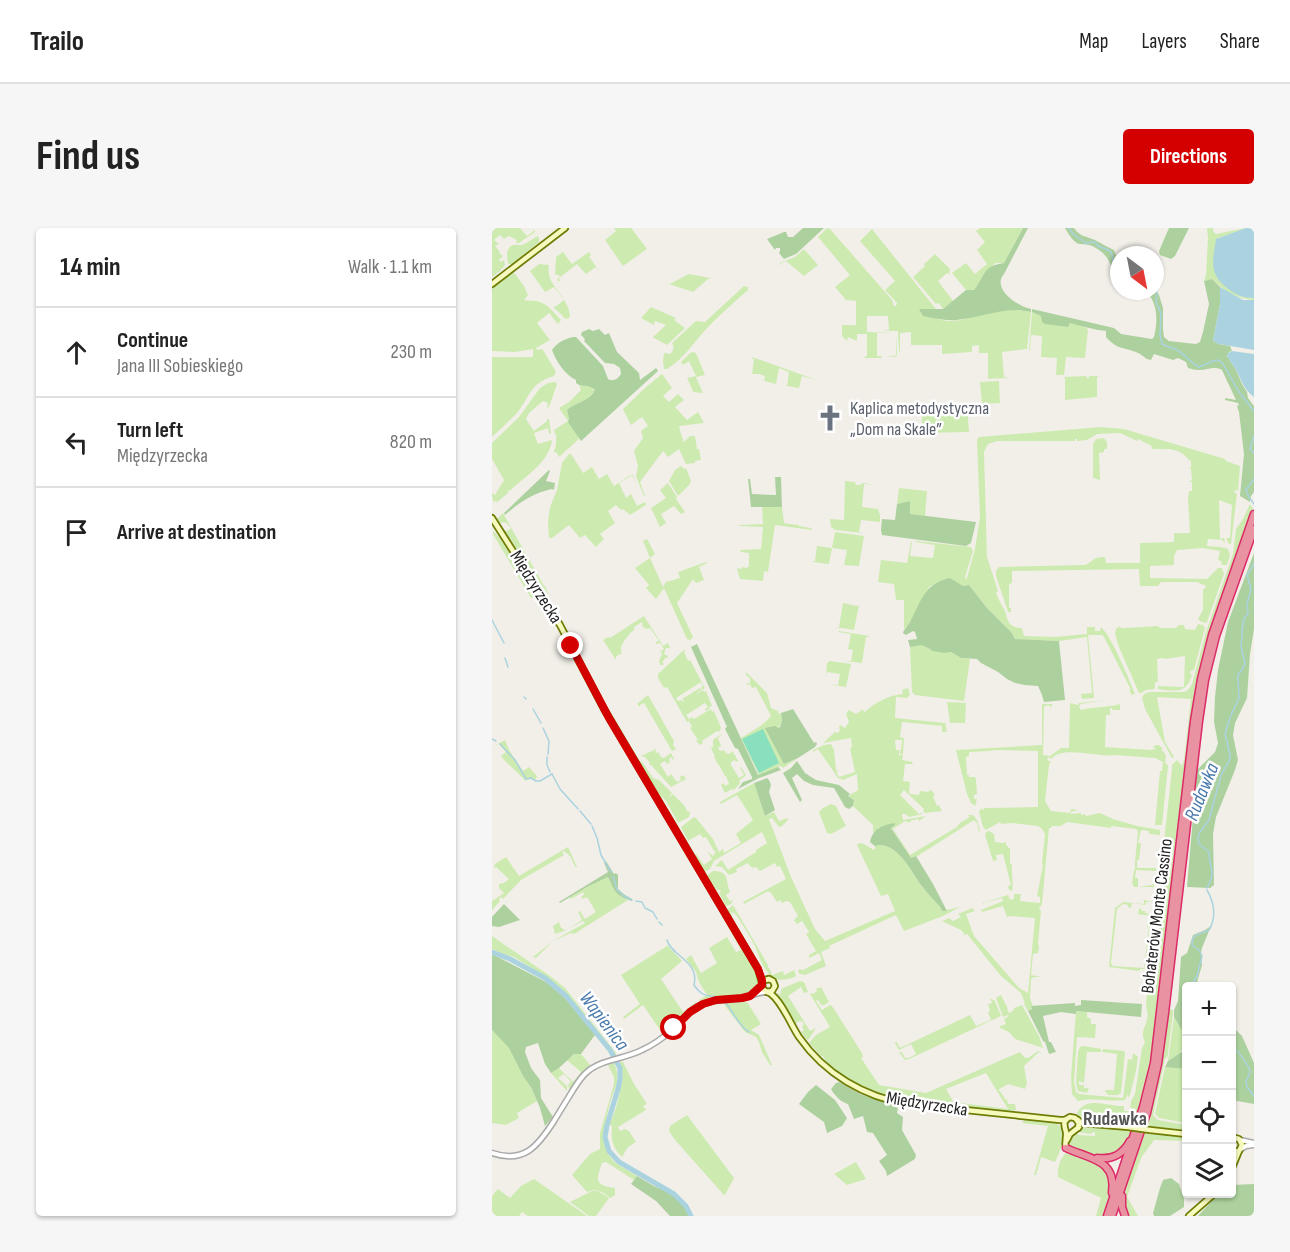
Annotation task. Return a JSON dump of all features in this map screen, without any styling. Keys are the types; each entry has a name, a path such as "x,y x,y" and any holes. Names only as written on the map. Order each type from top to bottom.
{"highway":[{"name":"Bohaterów Monte Cassino","path":"1110,1214 1138,1126 1157,1043 1194,721 1201,679 1212,635 1254,514"},
{"name":"Bohaterów Monte Cassino","path":"1110,1214 1123,1185 1147,1113 1158,1064 1205,680 1216,636 1254,529"},
{"path":"1091,1157 1109,1159 1118,1155 1127,1146 1138,1126"},
{"path":"1065,1146 1091,1157 1104,1165 1111,1174 1113,1184 1110,1214"},
{"path":"1123,1185 1121,1203 1125,1216"}],"main road":[{"path":"492,284 565,228"},
{"name":"Międzyrzecka","path":"492,518 560,625 604,709 758,969 762,984"},
{"name":"Międzyrzecka","path":"758,969 769,979"},
{"path":"769,979 774,983 774,989 766,992 762,984 769,979"},
{"name":"Międzyrzecka","path":"774,989 780,1005"},
{"name":"Międzyrzecka","path":"766,992 780,1005 802,1040 820,1061 840,1078 866,1092 905,1103 1066,1119"},
{"path":"1065,1146 1064,1127 1066,1119 1072,1117 1081,1122 1182,1134"},
{"name":"Międzyrzecka","path":"1041,1118 1064,1127"},
{"path":"1064,1127 1069,1131 1075,1130 1079,1124 1078,1120"},
{"path":"1065,1146 1069,1135 1075,1130 1081,1126 1096,1124"},
{"path":"1236,1137 1240,1139 1242,1145 1236,1158"},
{"path":"1236,1151 1240,1150"},
{"path":"1189,1216 1209,1198"}],"street":[{"path":"750,996 762,984"},
{"path":"492,1153 511,1156 531,1150 543,1138 584,1074 593,1068 633,1054 652,1044 703,1004 766,992"},
{"path":"1240,1139 1254,1144"},
{"path":"1240,1150 1254,1144"}],"green space":[{"path":"492,228 520,228 527,236 535,230 535,232 519,243 509,236 504,239 500,235 494,240 499,244 495,246 503,256 499,260 501,262 504,260 505,265 492,277"},
{"path":"614,228 631,228 647,249 623,266 605,240 616,231"},
{"path":"803,228 824,228 796,254 784,259 779,253 780,248 775,250 767,239 784,232 788,237 793,237"},
{"path":"827,228 886,293 894,306 897,303 885,290 895,281 860,241 872,229 936,309 919,309 932,317 953,321 993,312 1016,310 1031,312 1027,349 1002,352 1004,377 1010,378 988,379 988,353 979,353 979,345 972,346 972,352 942,354 942,345 911,345 911,332 900,333 900,352 898,331 884,331 889,330 888,316 867,316 867,332 896,333 877,333 877,356 882,356 881,358 863,358 867,356 867,334 857,334 857,341 848,337 847,341 842,336 842,325 856,325 856,301 846,300 835,287 850,275 818,237"},
{"path":"980,228 1023,228 1004,263 995,263 974,290 966,290 952,273 966,263 975,274 987,264 977,250 985,242 976,231"},
{"path":"1023,228 1028,228 1001,279 1001,285 1003,291 1013,301 1031,309 1031,312 1011,310 952,320 923,316 919,309 943,309 966,290 974,290 988,269 1004,263"},
{"path":"1065,228 1074,228 1081,235 1110,248 1110,263 1103,253 1093,246 1078,243"},
{"path":"1169,228 1189,228 1175,256 1171,259 1164,256 1164,246 1161,246"},
{"path":"1207,228 1213,228 1216,234 1246,228 1216,239 1242,297 1254,298 1254,300 1242,298 1231,294 1212,279 1204,281"},
{"path":"538,236 539,242 512,264 508,264 507,253 510,246 523,245"},
{"path":"804,249 818,265 804,276 786,261 776,266 782,262 795,257"},
{"path":"563,252 572,264 589,252 591,255 589,257 601,273 596,267 586,274 577,264 558,281 557,280 560,276 555,274 556,257"},
{"path":"935,254 950,269 951,275 947,273 938,281 953,301 943,309 913,277"},
{"path":"539,264 549,265 550,279 559,294 554,287 545,292 530,271"},
{"path":"513,271 528,295 524,300 543,303 561,320 558,324 549,313 537,323 550,340 536,348 543,350 556,372 554,376 535,386 517,413 492,437 492,357 533,357 533,349 515,352 492,351 492,287"},
{"path":"689,274 710,278 693,292 669,284"},
{"path":"1212,279 1220,287 1220,304 1213,341 1230,346 1232,351 1227,356 1254,406 1254,492 1250,502 1240,496 1244,454 1237,406 1239,405 1225,400 1225,398 1236,400 1222,370 1188,368 1186,362 1178,358 1173,360 1154,354 1149,360 1114,344 1106,337 1106,331 1070,323 1068,327 1045,324 1041,316 1032,312 1032,309 1114,328 1121,334 1152,339 1156,319 1152,300 1161,300 1164,337 1169,341 1196,344 1200,342 1209,304 1204,281"},
{"path":"744,286 748,287 748,290 710,325 679,360 664,369 664,353 672,352 672,343 696,321 705,322"},
{"path":"564,300 568,308 569,318 563,317 554,308"},
{"path":"651,307 676,318 674,320 685,328 667,345 652,337 666,325 655,321 654,325 641,318"},
{"path":"1032,312 1088,329 1085,358 1066,357 1064,375 1056,375 1057,358 1041,357 1042,336 1031,335 1029,350"},
{"path":"589,329 593,331 599,329 605,335 609,333 617,352 639,373 640,380 656,368 658,371 581,441 568,422 567,410 589,397 595,390 576,383 576,380 561,367 552,350 563,340 576,337 603,366 608,379 615,380 621,374 620,368 614,364 605,363 584,341 582,332"},
{"path":"693,352 696,353 705,375 696,377 703,393 692,392 687,378 696,376 689,361 683,365 681,362"},
{"path":"752,357 816,380 802,376 799,388 787,386 789,372 779,368 776,384 764,381 765,376 752,374 754,359"},
{"path":"662,374 672,388 663,396 669,402 678,394 684,400 675,407 687,420 698,412 704,423 679,426 684,442 690,436 695,436 701,460 686,464 679,449 668,457 663,451 640,482 644,496 636,476 638,466 634,451 643,438 641,431 648,426 642,417 631,425 623,409"},
{"path":"1086,376 1089,378 1089,376 1100,376 1097,377 1097,397 1065,400 1065,378 1063,377"},
{"path":"999,381 1000,403 982,404 980,382"},
{"path":"555,382 557,384 549,407 547,408 548,403 543,401 529,413 526,419 534,431 549,419 551,433 549,434 548,428 534,433 538,444 552,440 547,455 531,473 492,505 494,502 492,499 494,500 492,493 495,495 504,480 492,459 492,443 519,417 540,388"},
{"path":"579,385 590,386 595,391 586,400 567,410 579,439 559,457 554,452 557,436 554,430 568,421 559,408 581,390"},
{"path":"967,405 969,432 922,433 922,406"},
{"path":"1101,427 1124,429 1225,459 1240,466 1238,491 1234,492 1237,494 1231,544 1226,538 1230,538 1232,505 1219,500 1220,539 1224,538 1225,543 1222,540 1208,539 1207,545 1228,549 1230,555 1227,565 1222,565 1218,560 1220,551 1203,548 1177,550 1174,565 1150,566 1150,578 1207,579 1218,568 1222,568 1224,574 1207,622 1198,619 1203,610 1203,590 1206,586 1197,582 1161,582 1158,586 1140,586 1139,569 1012,571 1012,583 1009,584 1011,612 1008,612 996,576 999,567 1085,565 1101,557 1105,557 1106,563 1140,563 1140,543 1174,542 1174,533 1190,533 1188,499 1189,491 1192,491 1192,482 1189,482 1192,480 1189,468 1191,461 1177,451 1153,449 1152,446 1138,439 1137,441 1120,433 1097,434 1087,440 1077,441 1075,439 1075,441 997,441 988,444 984,452 987,557 998,591 997,595 1013,626 1022,628 1024,636 1055,637 1087,634 1087,627 1095,627 1095,631 1100,631 1101,627 1115,648 1135,694 1132,695 1129,690 1131,690 1104,637 1088,635 1094,698 1082,699 1081,694 1092,693 1087,637 1059,641 1015,639 969,585 963,586 945,579 929,587 909,625 904,629 904,600 896,600 894,584 878,582 881,560 907,563 912,541 910,556 933,558 935,545 916,541 971,547 973,551 965,577 967,578 975,549 980,517 977,440 979,437"},
{"path":"1104,438 1107,442 1107,449 1099,453 1100,480 1093,478 1093,444 1096,439"},
{"path":"569,454 583,473 592,467 599,479 607,474 614,486 632,475 619,483 626,498 631,494 637,506 645,502 646,505 630,515 616,505 608,511 615,523 600,534 604,539 596,547 585,535 580,538 569,525 549,538 550,507 557,490 562,463"},
{"path":"681,466 686,468 691,481 678,496 669,481 675,470"},
{"path":"549,470 546,481 555,483 554,490 545,491 521,502 505,515 504,513"},
{"path":"775,477 781,477 782,507 751,507 748,479 750,479 752,494 776,495"},
{"path":"845,481 855,482 856,485 863,483 877,485 864,484 862,507 878,509 880,522 861,520 859,532 863,533 835,530 831,527 830,519 844,520"},
{"path":"668,483 685,512 681,514 674,506 661,514 666,523 660,527 651,508 666,498 660,490"},
{"path":"899,488 927,491 925,516 909,514 910,501 897,504"},
{"path":"910,501 910,514 976,522 971,543 966,546 882,535 882,519 895,520 897,504"},
{"path":"1250,504 1253,509 1212,622 1197,680 1154,1040 1144,1093 1134,1125 1080,1120 1077,1113 1086,1104 1124,1106 1124,1111 1130,1111 1145,1042 1143,1033 1148,1017 1146,1004 1172,765 1177,760 1182,766 1184,760 1191,699 1157,697 1165,742 1174,757 1172,758 1145,709 1142,698 1149,692 1185,692 1192,684 1206,632 1233,554 1236,529"},
{"path":"762,507 782,507 784,523 797,524 812,530 775,525 768,572 764,571 763,581 740,579 737,568 742,569 742,567 749,566 749,553 740,550 761,549 763,527 739,525 763,524"},
{"path":"503,513 545,585 549,596 504,530 511,528 497,519"},
{"path":"493,531 500,538 536,596 531,598"},
{"path":"835,532 864,536 859,566 844,565 847,550 832,548"},
{"path":"647,539 655,554 650,558 643,541"},
{"path":"817,546 832,548 829,564 812,562 815,561"},
{"path":"1254,553 1254,629 1247,698 1235,723 1233,735 1238,760 1216,817 1213,834 1214,885 1210,888 1187,887 1197,770 1215,752 1218,743 1214,722 1218,670 1228,622"},
{"path":"650,558 663,587 666,582 680,578 678,572 707,563 699,567 704,580 696,583 693,579 677,603 693,637 690,640 687,639 664,588 656,599 646,588 649,585 635,568"},
{"path":"950,578 963,586 969,585 1015,639 1059,641 1065,700 1044,702 1038,686 1015,683 977,659 961,658 951,652 933,651 922,645 910,647 908,640 917,639 915,632 906,635 903,633 924,594 934,584"},
{"path":"843,603 859,605 854,630 835,627 839,627"},
{"path":"644,616 663,646 668,643 670,648 666,648 664,654 668,656 662,663 663,665 660,665 662,654 658,646 661,651 664,649 660,643 656,644 659,641 650,628 643,627 642,622 634,627 625,640 621,647 621,655 616,657 616,660 603,640 610,638"},
{"path":"1198,624 1205,628 1194,670 1190,671 1192,675 1186,686 1179,690 1158,689 1158,686 1184,687 1185,656 1163,658 1157,659 1158,682 1155,682 1155,689 1139,693 1119,647 1115,634 1116,629 1120,626 1121,628 1158,626 1176,628 1184,625 1185,629 1195,630"},
{"path":"839,631 869,636 866,637 862,663 845,661 851,661 853,650 848,649 851,634"},
{"path":"697,644 758,775 778,767 781,770 738,789 743,782 752,777 726,731 727,727 691,647"},
{"path":"919,645 970,659 964,701 915,695 912,692 910,647"},
{"path":"684,650 688,661 690,660 705,688 702,690 701,682 676,698 683,702 682,699 700,688 701,690 695,695 703,690 706,691 712,706 706,711 708,707 705,703 686,715 689,719 692,717 694,719 711,709 721,728 719,732 717,731 702,741 700,745 690,728 692,727 689,721 687,722 667,687 664,688 658,678 658,674"},
{"path":"830,661 851,664 846,687 827,684 838,685 840,674 827,672 826,676 827,663"},
{"path":"746,672 767,693 771,708 781,713 782,722 778,728 784,764 798,758 783,768 781,766 759,775 741,738 771,716 756,687 752,688 750,684 747,685 750,683 750,678"},
{"path":"908,688 910,695 907,698 896,697 895,718 945,723 947,732 942,732 942,726 902,722 900,737 904,738 903,754 900,754 902,740 895,740 896,750 899,750 899,755 903,755 902,760 913,764 905,764 903,781 910,782 910,794 919,795 920,791 932,791 937,806 939,805 942,811 925,813 924,809 904,790 900,795 919,814 923,814 909,817 902,814 903,820 926,816 919,821 918,819 910,823 905,821 893,829 910,855 957,827 970,817 967,815 973,815 980,831 974,820 911,859 891,827 880,827 873,833 873,825 853,806 854,800 848,796 858,790 857,774 843,780 838,778 818,749 813,752 824,745 831,744 839,777 855,772 850,748 852,747 851,738 823,743 835,732 838,733 840,725 845,728 849,722 846,714 849,710 856,714 863,709 865,712 883,700 903,694 902,690"},
{"path":"648,695 674,741 673,745 676,749 672,751 644,703 640,707 637,704"},
{"path":"1106,700 1081,704 1079,707 1081,710 1120,704 1121,710 1110,708 1110,715 1106,715 1105,747 1156,750 1153,746 1159,745 1163,749 1161,750 1166,756 1165,762 1168,766 1162,825 1155,825 1160,771 1162,771 1163,762 1155,758 1072,752 1057,755 1051,759 1049,757 1047,760 1051,761 1045,801 1051,811 1070,813 1071,809 1078,810 1071,814 1081,813 1086,816 1100,813 1137,826 1160,830 1160,835 1149,834 1149,831 1141,830 1138,843 1141,843 1137,868 1156,868 1156,871 1136,870 1135,878 1138,878 1138,887 1134,887 1132,883 1138,831 1136,829 1067,822 1061,826 1049,828 1042,904 1039,909 1041,911 1039,946 1038,953 1033,954 1031,975 1042,977 1031,979 1030,998 1033,1006 1028,1011 1021,993 1001,976 967,934 965,935 961,930 942,921 949,918 953,921 961,917 958,914 972,908 975,911 966,914 974,936 1019,988 1028,993 1035,918 1007,917 1003,906 982,912 981,910 1003,901 1002,898 984,903 984,905 983,903 1008,895 1010,900 1014,899 1014,894 1021,894 1020,901 1040,903 1040,897 1037,896 1043,865 1045,834 1038,826 1001,824 1000,822 986,830 979,812 981,808 983,810 985,808 1038,807 1038,751 969,752 969,756 966,757 967,775 976,779 975,806 967,794 956,750 1042,745 1042,704 1052,704 1050,707 1049,705 1044,706 1043,755 1050,756 1061,748 1069,748 1070,703 1078,705 1079,703"},
{"path":"947,702 966,703 965,723 950,723"},
{"path":"793,709 814,743 817,744 798,758 784,764 765,728 780,727 781,713"},
{"path":"763,729 779,763 759,773 742,739"},
{"path":"723,733 718,738 721,746 718,748 729,754 733,751 738,761 731,762 731,765 739,778 744,775 741,767 746,775 734,790 725,793 721,785 729,784 708,743 711,748 713,747 713,740"},
{"path":"505,740 523,771 529,767 537,776 536,779 529,778 526,781 504,760 501,756 506,752 499,744 494,746"},
{"path":"655,748 656,753 658,752 661,757 664,758 671,753 674,759 671,757 667,764 665,761 660,764 668,777 671,774 677,782 683,775 686,779 671,787 649,765 645,757 641,756"},
{"path":"639,760 653,778 659,780 672,793 668,798 673,794 683,804 690,812 689,817 678,823"},
{"path":"797,761 805,773 816,780 839,785 854,800 853,806 849,809 845,807 834,788 813,785 804,781 797,774 792,778 802,800 800,802 783,773"},
{"path":"767,778 771,785 769,792 775,810 765,816 754,783"},
{"path":"754,783 765,816 774,812 779,821 787,818 788,820 779,827 772,818 769,819 791,877 815,929 825,941 895,911 888,894 881,896 857,845 859,843 874,850 877,845 885,846 898,853 942,911 960,907 904,931 896,915 829,946 830,948 821,952 826,966 805,975 800,974 799,969 803,970 822,960 819,953 809,958 809,955 816,951 806,934 809,932 802,921 797,924 794,920 798,916 790,902 782,903 780,900 777,902 768,891 744,904 743,902 786,879 780,866 777,867 775,863 760,871 748,863 729,875 722,867 715,866 722,860 728,870 756,852 767,843 762,832 714,861 710,869 704,872 695,855 704,865 712,859 707,851 713,856 715,850 706,837 703,838 700,834 688,841 681,827 694,817 713,839 719,852 723,849 724,853 741,843 736,834 753,820 737,795 721,804 720,802"},
{"path":"831,804 836,806 846,826 831,834 827,833 819,812"},
{"path":"895,823 891,828 911,858 916,856 947,911 942,911 898,853 885,846 877,845 876,847 870,842 873,833 879,828"},
{"path":"989,831 994,834 995,842 1006,842 1010,849 1012,891 1008,886 1011,885 1003,854 996,855 997,860 993,861 985,835"},
{"path":"568,847 576,868 570,856 562,852 564,855 521,880 503,899 501,897 499,899 500,901 492,910 492,901 504,893 499,888 499,884 509,879 496,867 494,869 495,864 506,857 519,876"},
{"path":"606,861 614,874 618,875 618,889 632,901 616,892 608,877 559,902 608,872 604,863"},
{"path":"713,871 725,874 730,892 726,895 730,901 733,900 731,904 726,906 719,893 721,891 717,890 710,880 716,890 706,876"},
{"path":"1155,874 1154,887 1138,887 1152,885"},
{"path":"608,877 618,894 628,900 574,934 571,933 553,941 585,923 583,921 569,928 582,920 578,912 580,911 585,919 596,912 587,897 583,899 581,897 584,895 583,892 571,899 570,897 587,887"},
{"path":"1144,900 1152,902 1146,902 1145,905 1132,903 1131,908 1123,904 1117,909 1111,963 1113,966 1144,968 1149,927 1147,927 1147,922 1150,916 1138,914 1139,909 1142,908 1145,913 1151,914 1146,969 1139,971 1109,967 1115,908 1123,902 1144,904"},
{"path":"504,904 520,920 499,927 492,926 492,917"},
{"path":"733,905 772,975 783,971 784,975 794,970 795,977 778,980 772,977 762,964 753,942 737,916 727,910"},
{"path":"725,921 757,971 760,980 756,988 747,994 719,997 701,1002 699,1000 707,995 696,972 686,959 691,955 701,973 717,963 709,948 727,937 736,952 741,950"},
{"path":"559,922 565,931 555,934 553,926"},
{"path":"1211,926 1202,948 1202,965 1197,982 1182,982 1182,1031 1174,1017 1178,1001 1181,957 1187,953 1193,935"},
{"path":"492,936 565,988 616,1056 562,989 514,957 492,949"},
{"path":"553,941 536,958 533,957"},
{"path":"666,944 682,961 661,979 683,1012 696,1002 698,1004 658,1038 662,1033 643,1005 624,1019 623,1017 640,1004 621,975 667,946"},
{"path":"492,954 546,982 564,997 595,1035 581,1054 574,1054 551,1073 545,1064 538,1043 526,1047 525,1052 531,1068 540,1080 541,1098 553,1117 545,1126 532,1089 509,1048 492,1030"},
{"path":"800,981 804,982 808,992 804,993 801,987 788,996 810,1031 816,1028 807,1040 801,1032 804,1030 802,1027 804,1024 799,1021 795,1024 777,993 780,997 781,989"},
{"path":"821,987 829,1002 821,1005 818,1000 816,1001 822,1010 832,1006 879,1085 926,1093 1020,1052 1028,1058 1038,1051 1043,1053 1039,1052 1024,1066 1027,1083 1025,1089 1008,1084 998,1090 1007,1099 1008,1104 1015,1104 1016,1110 1010,1111 1016,1112 963,1108 961,1103 1008,1109 986,1073 946,1089 954,1103 958,1105 938,1104 955,1107 900,1099 869,1090 853,1082 823,1059 826,1061 809,1043 816,1035 830,1027 810,994"},
{"path":"1001,995 1009,1013 1022,1005 1043,1048 1015,1039 1009,1032 1000,1028 1006,1024 1004,1019 1009,1016 1003,1017 996,998"},
{"path":"990,998 995,1001 1001,1016 909,1059 905,1060 899,1052 902,1052 905,1058 916,1054 911,1044 899,1050 896,1041 900,1048 970,1015 976,1026 991,1020 988,1012 990,1011 988,1004 992,1003"},
{"path":"1081,1000 1142,1004 1141,1017 1076,1011 1076,1014 1061,1012 1043,1016 1049,1042 1056,1052 1049,1054 1028,1011 1032,1009 1031,1006 1075,1003 1075,1006 1081,1005"},
{"path":"747,1002 761,1024 751,1030 759,1035 772,1065 762,1052 756,1037 745,1032 725,1006 725,1003"},
{"path":"1169,1009 1173,1010 1173,1014 1168,1056 1165,1059 1153,1115 1158,1120 1182,1124 1182,1130 1146,1126 1158,1082"},
{"path":"1076,1011 1087,1012 1091,1024 1096,1024 1095,1038 1077,1037 1074,1082 1076,1092 1123,1098 1128,1059 1132,1060 1133,1053 1138,1057 1136,1071 1130,1095 1128,1098 1128,1094 1125,1100 1078,1101 1072,1094 1071,1077"},
{"path":"1174,1017 1182,1030 1182,1049 1168,1061"},
{"path":"492,1030 509,1047 537,1101 517,1113 519,1118 506,1125 492,1123"},
{"path":"1236,1030 1242,1036 1254,1063 1254,1104 1236,1101"},
{"path":"1080,1047 1101,1049 1101,1052 1087,1052 1084,1083 1079,1081 1079,1085 1089,1088 1087,1093 1078,1091 1076,1083 1078,1052"},
{"path":"1103,1049 1125,1053 1121,1093 1118,1095 1108,1095 1105,1091 1114,1090 1117,1054 1102,1052"},
{"path":"1182,1052 1182,1069 1165,1067 1168,1061"},
{"path":"574,1054 581,1054 591,1066 582,1072 570,1091 568,1085 571,1082 564,1074 558,1078 567,1086 567,1091 551,1073 559,1068 573,1082 581,1072 567,1060"},
{"path":"620,1061 623,1062 647,1104 643,1106 646,1110 618,1127 620,1131 625,1129 629,1131 636,1142 628,1147 622,1157 614,1146 612,1126 609,1125 619,1094"},
{"path":"614,1063 618,1079 606,1119 605,1143 611,1158 637,1176 634,1180 606,1162 602,1163 598,1181 615,1188 615,1195 610,1198 599,1191 587,1192 572,1175 590,1154 600,1149 600,1133 614,1084 614,1077 608,1065"},
{"path":"1165,1067 1182,1069 1182,1122 1159,1118 1155,1114"},
{"path":"839,1082 860,1094 898,1107 897,1113 903,1117 902,1130 916,1155 915,1159 887,1176 879,1161 887,1155 873,1133 867,1132 863,1116 854,1119 848,1104 838,1098 831,1089"},
{"path":"816,1085 835,1100 847,1118 842,1126 827,1133 824,1122 799,1104"},
{"path":"687,1115 734,1178 725,1195 669,1131 670,1126"},
{"path":"1025,1119 1044,1120 1058,1124 1064,1137 1055,1162 1041,1157 1036,1175 1034,1175 1048,1126 1022,1123"},
{"path":"1083,1127 1133,1130 1120,1149 1103,1156 1069,1146 1069,1138 1075,1133 1095,1136 1095,1132 1091,1134 1078,1132"},
{"path":"1145,1132 1182,1136 1182,1141 1154,1140 1141,1158 1127,1197 1138,1216 1127,1216 1123,1201"},
{"path":"1067,1152 1098,1163 1110,1175 1110,1195 1103,1216 1096,1216 1101,1198 1058,1177 1062,1157"},
{"path":"856,1162 866,1179 847,1185 834,1174"},
{"path":"637,1176 672,1194 684,1206 689,1216 670,1216 656,1201 631,1184"},
{"path":"1171,1178 1179,1184 1184,1207 1170,1216 1154,1216 1153,1213 1163,1180"},
{"path":"534,1179 587,1216 528,1216 522,1212 519,1216 496,1216 492,1212 492,1196 498,1189 510,1198 521,1186"},
{"path":"1254,1184 1254,1216 1198,1216 1214,1198 1236,1198 1236,1185"},
{"path":"592,1191 598,1191 609,1198 596,1216 589,1216 570,1202"}],"water":[{"path":"1246,228 1254,228 1254,298 1233,293 1217,277 1213,266 1216,239"},
{"path":"1220,287 1243,300 1254,300 1254,350 1213,341 1220,304"},
{"path":"1232,351 1254,354 1254,397 1245,387 1228,358 1227,354"}],"waterway":[{"name":"Rudawka","path":"1069,228 1073,234 1086,243 1095,242 1098,246 1110,251"},
{"name":"Rudawka","path":"1156,300 1161,313 1162,344 1175,349 1199,367 1219,360 1254,411"},
{"name":"Rudawka","path":"1254,436 1250,449 1254,453"},
{"name":"Rudawka","path":"1254,479 1246,490 1254,504"},
{"name":"Rudawka","path":"1207,888 1212,873 1209,852 1199,844 1198,836 1209,820 1221,775 1230,759 1225,733 1239,698 1238,675 1245,663 1241,647 1242,630 1248,613 1247,604 1251,589 1247,575 1254,564"},
{"path":"492,620 504,643"},
{"path":"505,658 508,667"},
{"path":"533,709 541,723"},
{"path":"543,728 549,741 548,754"},
{"path":"492,739 496,741"},
{"path":"500,744 515,760 526,779 540,781 552,774"},
{"path":"547,757 550,772"},
{"path":"552,774 560,789 578,809"},
{"path":"580,811 591,824"},
{"path":"592,826 601,855 611,872"},
{"path":"613,876 617,890 632,900"},
{"name":"Rudawka","path":"1193,982 1202,956 1199,950 1192,945 1192,941 1195,936 1209,930 1214,915 1207,890"},
{"path":"636,901 642,902 657,919"},
{"path":"659,922 662,925"},
{"path":"667,940 693,970 694,985 697,989 705,995 720,997"},
{"name":"Wapienica","path":"492,952 545,978 566,996 610,1050 620,1068 620,1079 605,1137 609,1151 619,1162 674,1194 686,1206 691,1216"},
{"path":"726,1003 749,1032"},
{"name":"Rudawka","path":"1236,1050 1249,1068 1247,1087 1254,1096"}],"place":[{"name":"Kaplica metodystyczna „Dom na Skale”","path":"830,418"}],"district":[{"name":"Rudawka","path":"1115,1119"}],"route":[{"path":"571,646 604,709 758,969 762,980 761,987 750,996 703,1004 690,1012 674,1028"}]}
